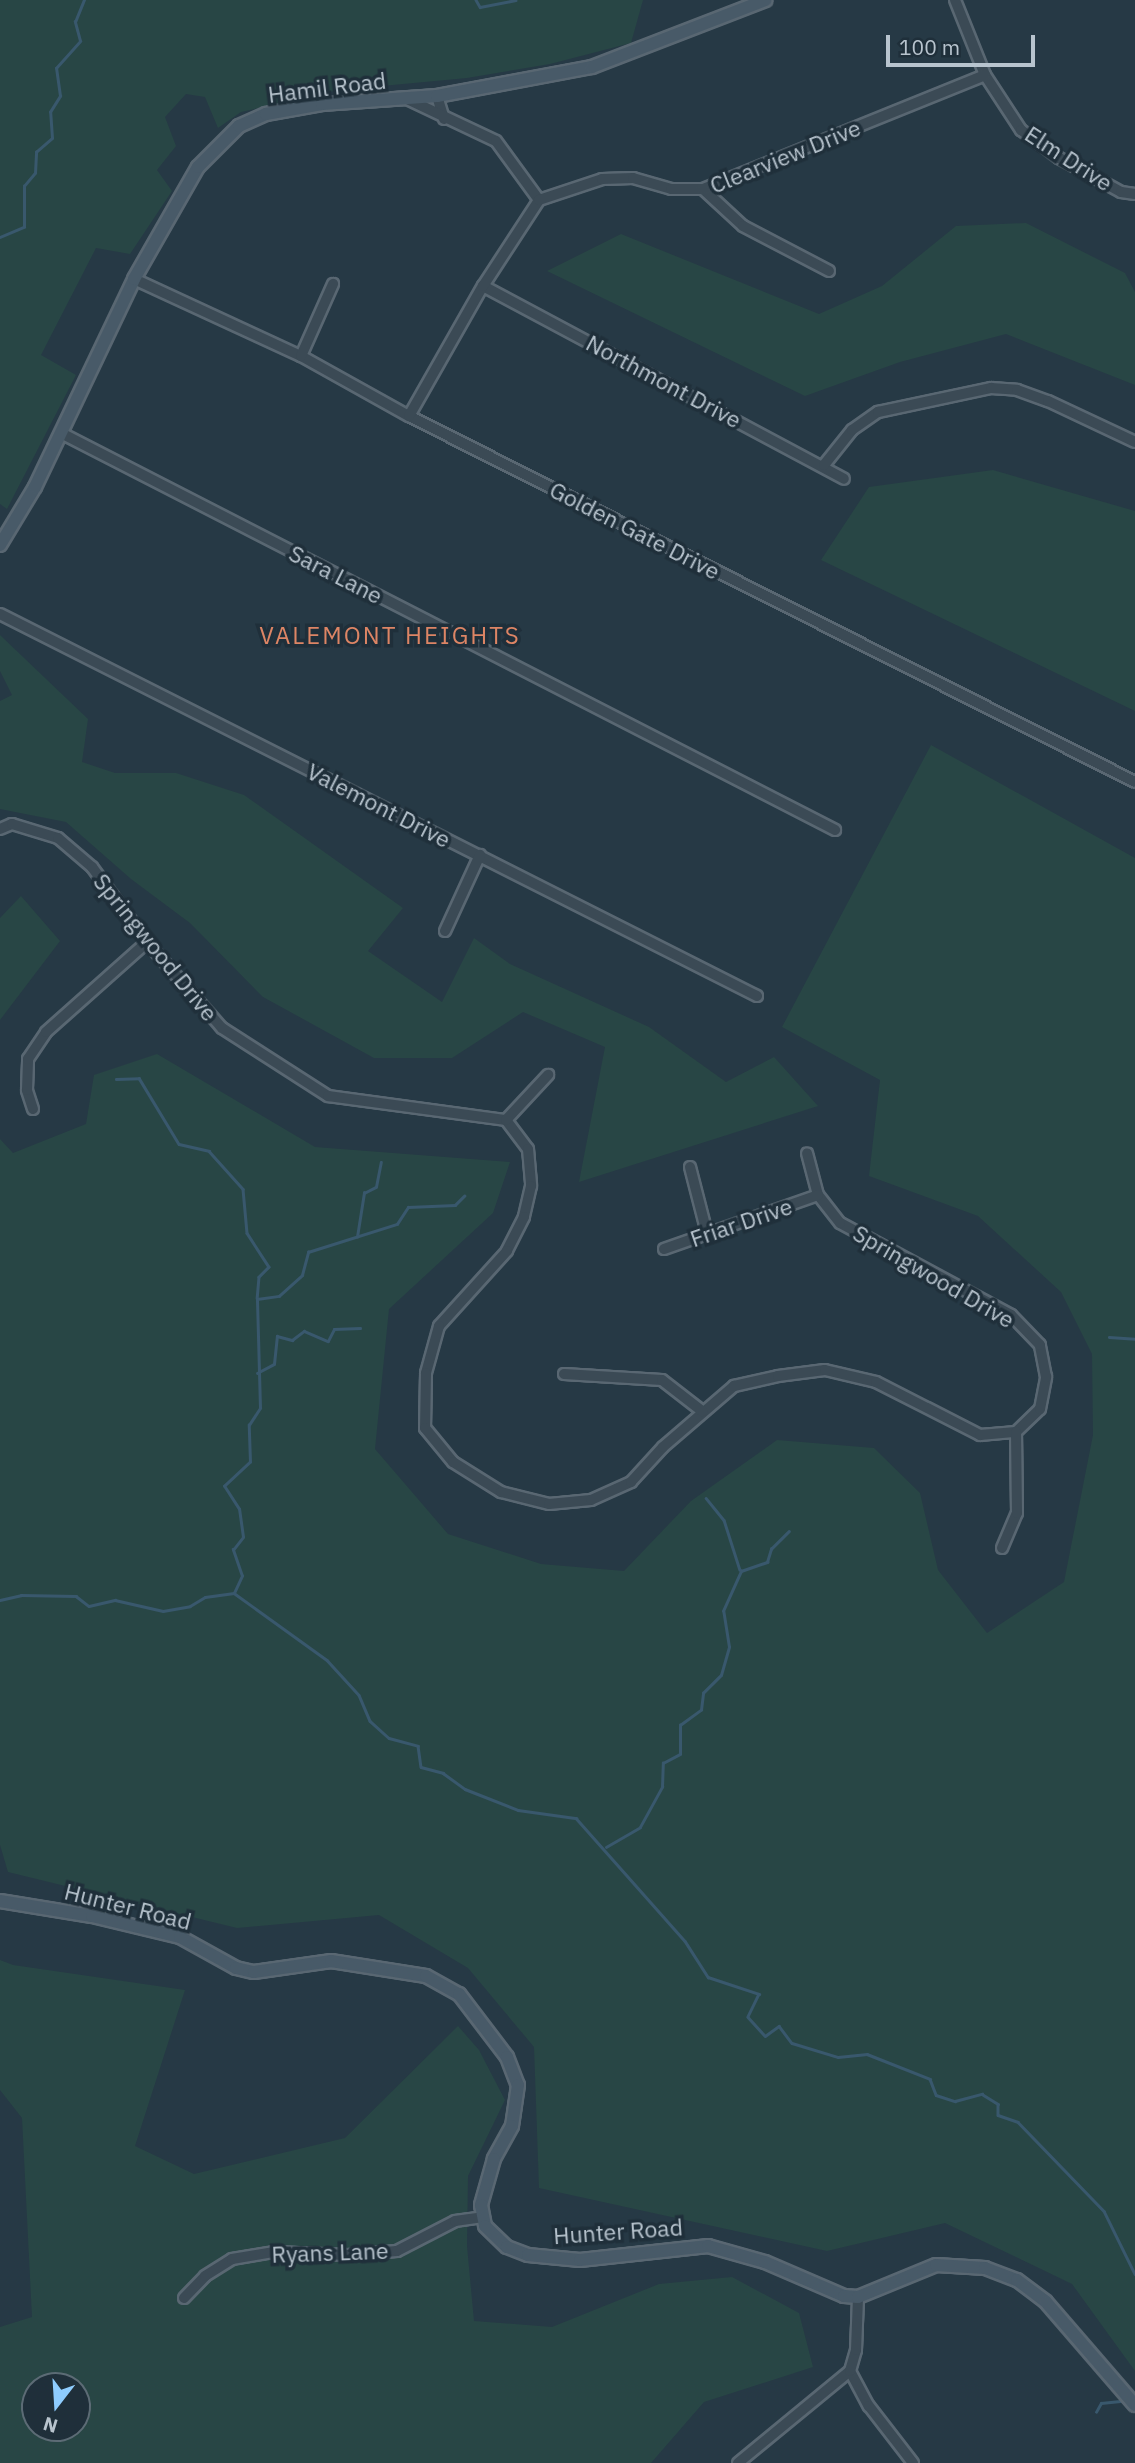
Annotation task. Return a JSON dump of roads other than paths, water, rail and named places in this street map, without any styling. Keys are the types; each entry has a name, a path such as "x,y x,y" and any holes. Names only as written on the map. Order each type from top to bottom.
{"street":[{"name":"Hamil Road","path":"0,545 18,519 134,279 198,167 239,126 266,114 322,104 437,96 592,67 766,0"},
{"name":"Elm Drive","path":"955,0 985,75 1021,130 1059,158 1121,192 1135,194"},
{"name":"Clearview Drive","path":"539,200 602,179 703,189 985,75"},
{"path":"437,96 444,119"},
{"path":"407,99 444,119 496,141 539,200 482,286 409,416"},
{"path":"703,189 743,226 829,271"},
{"name":"Golden Gate Drive","path":"134,279 301,356 409,416 1135,782"},
{"path":"301,356 333,284"},
{"name":"Northmont Drive","path":"482,286 824,465 844,480"},
{"path":"824,465 852,430 878,412 991,388 1017,390 1048,401 1135,442"},
{"name":"Sara Lane","path":"61,433 835,830"},
{"name":"Valemont Drive","path":"0,614 757,996"},
{"name":"Springwood Drive","path":"0,829 12,824 58,838 92,867 147,942 222,1028 328,1096 506,1120"},
{"path":"445,931 480,855"},
{"path":"33,1109 27,1090 28,1059 46,1032 147,942"},
{"path":"548,1075 506,1120 528,1149 531,1186 524,1217 507,1251 439,1326 426,1373 425,1428 453,1462 501,1492 549,1504 591,1500 631,1482 702,1411 734,1387 825,1370 876,1382 980,1435 1016,1432 1020,1470 1017,1513 1002,1549"},
{"name":"Springwood Drive","path":"807,1153 818,1195 840,1223 1011,1315 1040,1345 1046,1377 1040,1409 1016,1432"},
{"path":"690,1167 706,1233"},
{"name":"Friar Drive","path":"664,1249 818,1195"},
{"path":"564,1374 662,1380 702,1411"},
{"name":"Hunter Road","path":"0,1901 92,1916 180,1937 245,1970 331,1961 426,1976 459,1994 507,2057 518,2085 512,2126 483,2186 483,2217 495,2239 528,2255 580,2259 708,2246 765,2262 844,2296 858,2297"},
{"name":"Ryans Lane","path":"184,2298 205,2276 232,2259 274,2252 348,2255 397,2251 455,2221 483,2217"},
{"path":"738,2463 850,2371 856,2350 858,2297 936,2265 985,2268 1017,2280 1046,2302 1135,2405"},
{"path":"850,2371 869,2406 913,2463"}],"waterway":[{"path":"0,237 24,227 24,186 35,173 36,152 52,138 50,112 60,96 56,68 80,41 75,22 84,0"},
{"path":"476,0 480,7 515,0"},
{"path":"116,1079 139,1078 179,1144 209,1151 243,1189 247,1233 269,1267 259,1277 257,1298"},
{"path":"357,1237 364,1193 376,1187 381,1162"},
{"path":"234,1593 242,1576 233,1550 243,1537 239,1509 224,1486 250,1462 249,1425 260,1408 257,1299 279,1296 302,1275 308,1252 397,1224 408,1207 455,1205 464,1196"},
{"path":"257,1373 274,1364 277,1336 292,1340 304,1331 328,1341 334,1329 360,1328"},
{"path":"1109,1337 1135,1339"},
{"path":"706,1498 724,1520 740,1570"},
{"path":"606,1847 640,1827 662,1787 663,1763 680,1754 680,1725 701,1710 703,1693 721,1675 729,1647 723,1611 741,1571 767,1562 771,1549 789,1531"},
{"path":"0,1600 21,1595 76,1596 89,1606 115,1600 163,1611 190,1606 205,1597 234,1593 327,1660 359,1695 370,1721 389,1738 418,1746 421,1767 443,1773 465,1789 518,1810 576,1818 685,1941 708,1977 759,1994 748,2017 765,2036 779,2026 792,2043 838,2057 867,2054 930,2079 936,2095 955,2101 982,2094 998,2104 998,2115 1018,2122 1104,2211 1135,2274"},
{"path":"1096,2412 1101,2403 1120,2401"}],"district":[{"name":"VALEMONT HEIGHTS","path":"390,636"}]}
